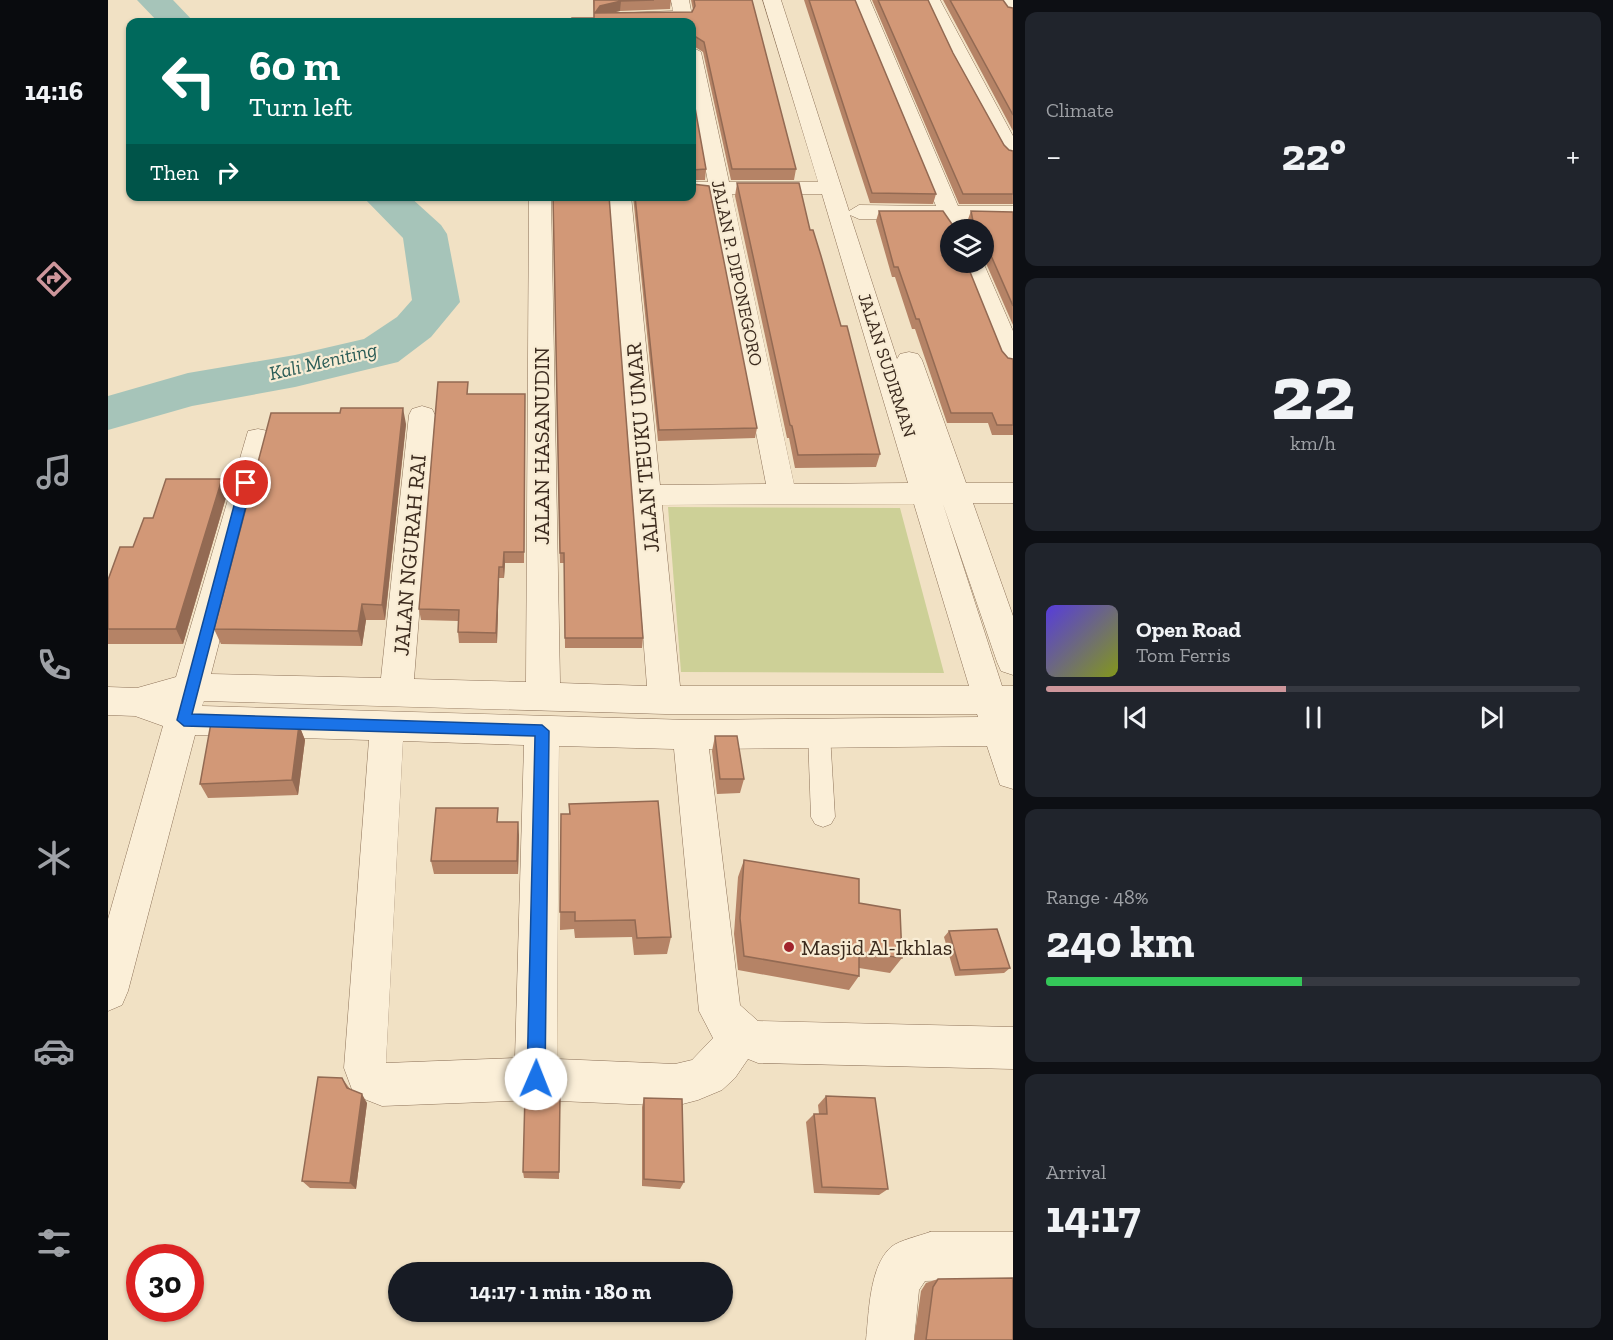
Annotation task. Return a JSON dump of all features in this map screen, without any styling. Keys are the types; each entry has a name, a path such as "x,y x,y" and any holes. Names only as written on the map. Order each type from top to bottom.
{"street":[{"name":"JALAN SUDIRMAN","path":"772,0 831,188 940,493 1005,716 1013,774"},
{"path":"788,0 859,212 940,493 1013,662"},
{"path":"861,0 952,219"},
{"path":"931,0 961,61 1013,154"},
{"path":"1006,0 1013,11"},
{"path":"621,18 683,13"},
{"name":"JALAN P. DIPONEGORO","path":"696,71 782,494"},
{"path":"696,188 831,188"},
{"name":"JALAN HASANUDIN","path":"536,1079 542,713 540,201"},
{"name":"JALAN TEUKU UMAR","path":"620,201 665,700"},
{"path":"859,212 940,221"},
{"path":"973,219 1013,213"},
{"path":"976,273 1013,360"},
{"name":"JALAN NGURAH RAI","path":"422,415 391,710 364,1068 369,1080 382,1085 536,1079 675,1085 698,1081 717,1069 739,1036"},
{"path":"108,991 188,704 258,438"},
{"path":"646,495 1013,493"},
{"path":"122,702 542,713 665,700 1005,716"},
{"path":"542,713 690,735 819,734 1005,716"},
{"path":"690,735 720,1011 728,1026 739,1036 758,1042 1013,1048"},
{"path":"890,1340 896,1284 908,1264 930,1255 1013,1255"}],"lane":[{"path":"819,734 823,817"}],"green space":[{"path":"668,507 900,508 944,673 681,672"}],"building":[{"path":"594,0 654,0 621,1 600,6 595,13 692,12 695,6 694,0 752,0 796,169 732,169 704,42 696,37 696,18 594,18"},
{"path":"809,0 855,0 936,194 872,193"},
{"path":"878,0 928,0 953,53 1004,145 1013,151 1013,194 963,194"},
{"path":"950,0 1003,0 1008,7 1013,8 1013,115"},
{"path":"696,113 706,169 696,170"},
{"path":"737,183 799,183 810,230 813,230 841,326 847,326 880,454 798,455"},
{"path":"696,184 709,186 757,428 659,430 636,201 696,201"},
{"path":"553,201 609,201 643,638 565,638 564,553 560,553"},
{"path":"879,211 943,211 948,219 940,219 940,273 970,273 1002,351 1008,358 1013,359 1013,425 997,425 992,413 951,413 919,319 916,319 898,267 894,267"},
{"path":"971,211 1013,212 1013,306 994,262 994,219 973,219"},
{"path":"438,382 468,382 467,394 525,394 524,552 504,552 503,567 499,567 496,633 458,632 459,610 419,609"},
{"path":"341,408 403,408 382,605 362,604 358,631 214,629 271,413 340,413"},
{"path":"166,479 222,479 176,629 108,629 108,580 120,547 133,547 144,518 153,518"},
{"path":"211,723 299,725 292,780 200,784"},
{"path":"715,736 737,736 744,779 720,779"},
{"path":"658,801 671,937 637,938 635,920 575,921 575,912 560,912 561,814 570,814 569,804"},
{"path":"436,808 498,808 497,822 518,822 517,861 431,861"},
{"path":"744,860 859,879 859,903 900,910 902,958 859,952 859,976 744,956 740,918"},
{"path":"997,929 1010,968 960,970 949,931"},
{"path":"318,1077 342,1078 347,1088 362,1094 350,1183 302,1181"},
{"path":"525,1094 560,1095 559,1172 523,1172"},
{"path":"826,1096 875,1098 888,1189 822,1187 814,1114 827,1114"},
{"path":"644,1098 682,1099 684,1182 644,1179"},
{"path":"1013,1278 1013,1340 926,1340 933,1287 938,1279"}],"waterway":[{"name":"Kali Meniting","path":"154,0 173,18"},
{"name":"Kali Meniting","path":"108,413 188,390 295,371 380,351 414,327 436,302 425,234 389,201"}],"place":[{"name":"Masjid Al-Ikhlas","path":"789,947"}],"route":[{"path":"246,483 184,720 542,731 536,1079"}]}
